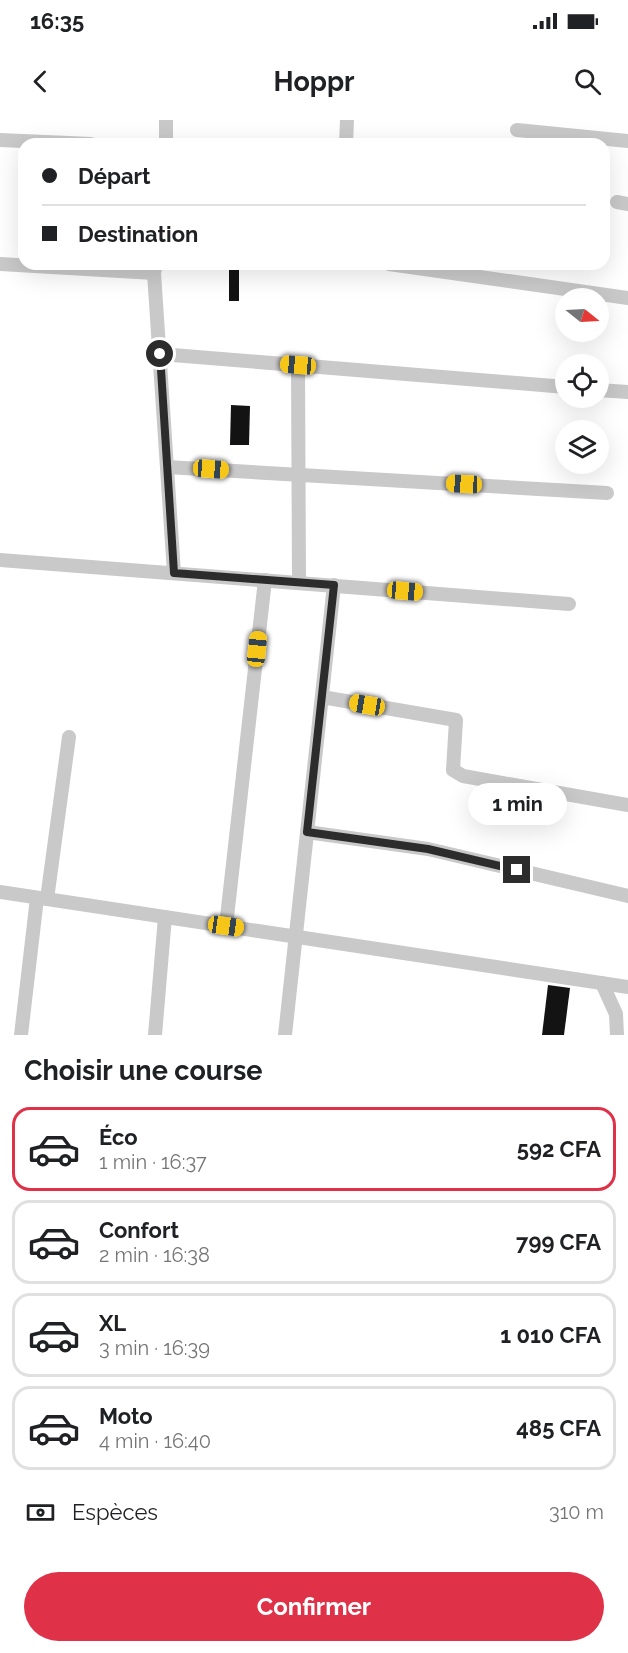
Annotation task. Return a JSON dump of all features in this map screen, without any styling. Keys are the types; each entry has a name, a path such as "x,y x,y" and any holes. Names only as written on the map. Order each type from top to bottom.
{"street":[{"path":"166,120 166,138"},
{"path":"346,138 347,120"},
{"path":"517,130 598,138"},
{"path":"610,139 628,141"},
{"path":"0,140 18,141"},
{"path":"0,264 18,265"},
{"path":"155,270 174,573"},
{"path":"431,270 628,298"},
{"path":"160,354 555,386"},
{"path":"298,365 299,583"},
{"path":"609,391 628,392"},
{"path":"167,467 606,493"},
{"path":"0,560 569,604"},
{"path":"226,926 265,580"},
{"path":"285,1035 334,585"},
{"path":"322,697 456,720 453,770 463,776 628,805"},
{"path":"21,1035 69,737"},
{"path":"307,832 428,849 628,896"},
{"path":"0,892 628,987"},
{"path":"155,1035 165,917"},
{"path":"602,983 616,1014 618,1035"}],"building":[{"path":"229,270 239,270 239,301 229,301"},
{"path":"231,405 250,406 249,445 230,445"},
{"path":"548,985 570,988 564,1035 542,1035"}],"route":[{"path":"160,354 174,573 334,585 307,832 428,849 517,870"}]}
